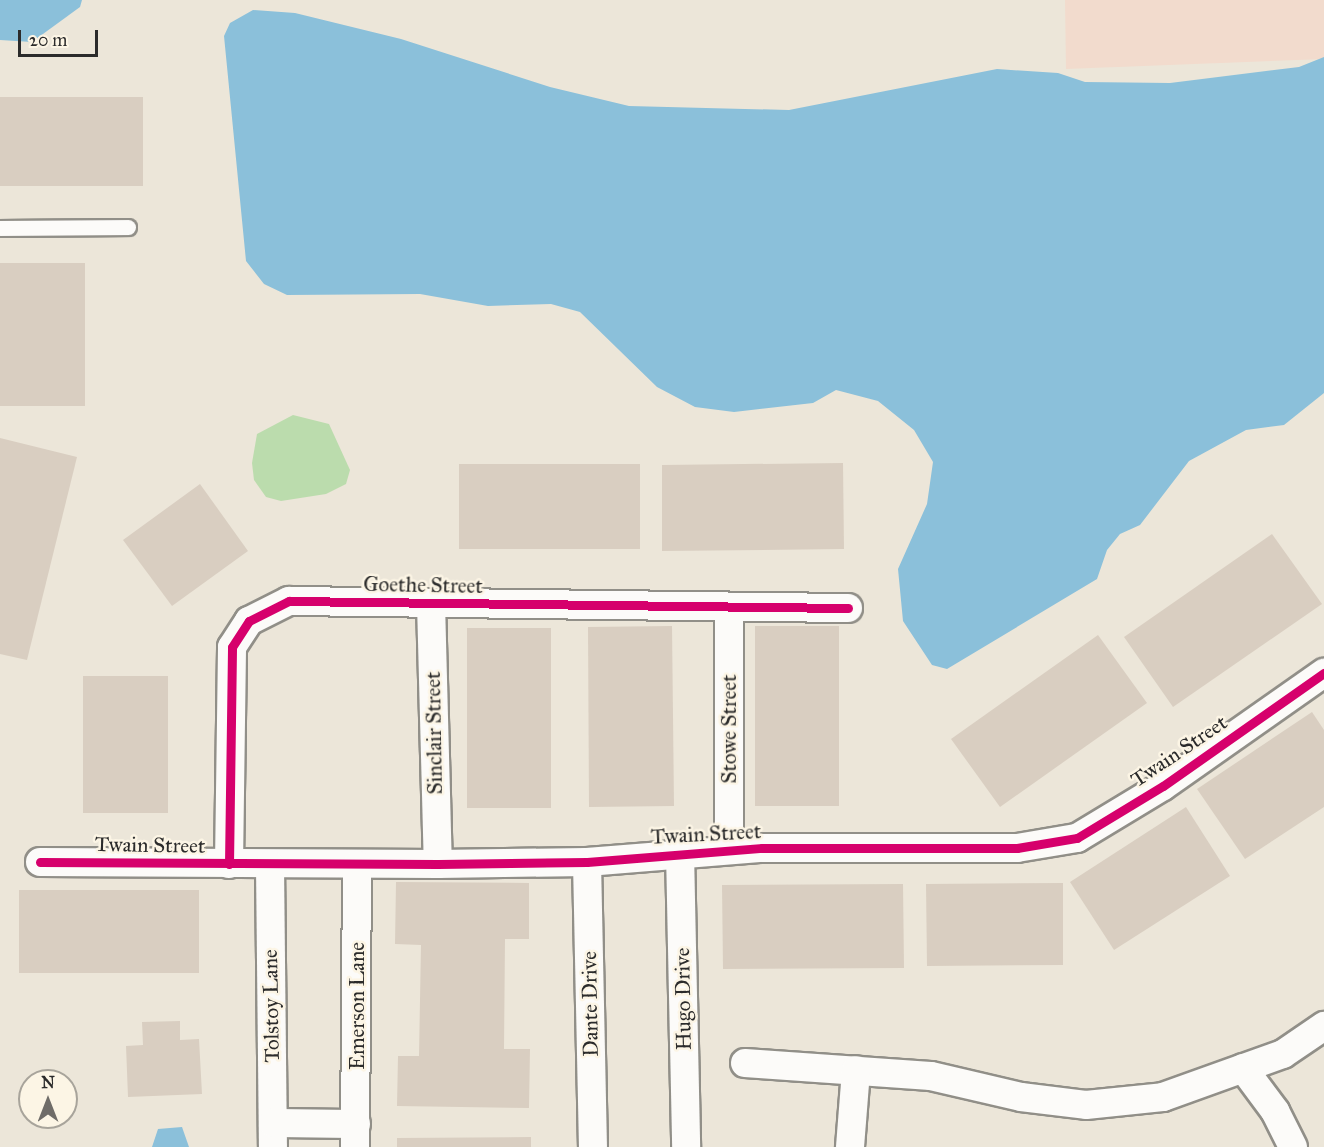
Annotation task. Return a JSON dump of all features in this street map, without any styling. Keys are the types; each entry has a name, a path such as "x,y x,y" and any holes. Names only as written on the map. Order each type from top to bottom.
{"street":[{"name":"Goethe Street","path":"229,864 232,647 249,621 289,601 848,608"},
{"name":"Sinclair Street","path":"431,603 438,864"},
{"name":"Stowe Street","path":"729,608 729,850"},
{"name":"Twain Street","path":"40,862 270,865 587,862 680,852 729,850 1017,848 1077,838 1163,786 1324,673"},
{"name":"Hugo Drive","path":"680,852 686,1147"},
{"name":"Dante Drive","path":"587,862 593,1147"},
{"name":"Tolstoy Lane","path":"270,865 273,1135"},
{"name":"Emerson Lane","path":"355,1135 357,865"},
{"path":"744,1063 931,1076 1021,1097 1086,1105 1163,1097 1283,1054 1324,1026"},
{"path":"1243,1068 1275,1111 1293,1147"},
{"path":"850,1147 856,1071"},
{"path":"273,1135 355,1135"}],"lane":[{"path":"0,228 128,227"}],"shaded area":[{"path":"1065,0 1324,0 1324,59 1066,69"}],"green space":[{"path":"293,415 329,424 350,470 346,484 326,494 281,501 266,497 254,480 252,463 257,434"}],"water":[{"path":"0,0 82,0 80,7 32,42 0,40"},
{"path":"253,10 295,13 401,39 550,87 629,106 789,110 997,69 1058,73 1085,82 1170,83 1299,67 1324,57 1324,393 1284,425 1246,430 1189,461 1140,525 1120,534 1107,550 1097,579 947,669 932,665 903,621 898,569 927,504 933,462 914,430 878,401 836,390 813,403 734,412 695,407 657,387 580,312 551,304 488,306 420,294 287,295 264,284 246,261 224,36 230,23"},
{"path":"182,1127 189,1147 152,1147 158,1129"}],"building":[{"path":"0,97 143,97 143,186 0,186"},
{"path":"0,263 85,263 85,406 0,406"},
{"path":"0,438 77,457 27,660 0,654"},
{"path":"843,463 844,549 662,551 662,465"},
{"path":"459,464 640,464 640,549 459,549"},
{"path":"200,484 248,551 172,606 123,540"},
{"path":"1272,534 1322,604 1173,707 1124,637"},
{"path":"672,626 674,806 589,807 588,627"},
{"path":"755,626 839,626 839,806 755,806"},
{"path":"467,628 551,628 551,808 467,808"},
{"path":"1098,635 1147,703 1000,807 951,739"},
{"path":"83,676 168,676 168,813 83,813"},
{"path":"1312,712 1324,730 1324,807 1245,859 1197,789"},
{"path":"1186,807 1230,876 1114,950 1070,882"},
{"path":"396,882 529,883 529,939 505,939 504,1049 530,1049 529,1108 397,1106 398,1056 419,1056 421,945 395,944"},
{"path":"1063,883 1063,965 927,966 926,884"},
{"path":"903,884 904,968 723,969 722,885"},
{"path":"19,890 199,890 199,973 19,973"},
{"path":"180,1021 180,1040 199,1039 202,1094 128,1097 126,1046 143,1045 142,1022"},
{"path":"531,1137 531,1147 397,1147 397,1138"}],"cycle path":[{"path":"229,864 232,647 249,621 289,601 848,608"},
{"path":"40,862 438,864 587,862 762,848 1017,848 1077,838 1163,786 1324,673"}]}
